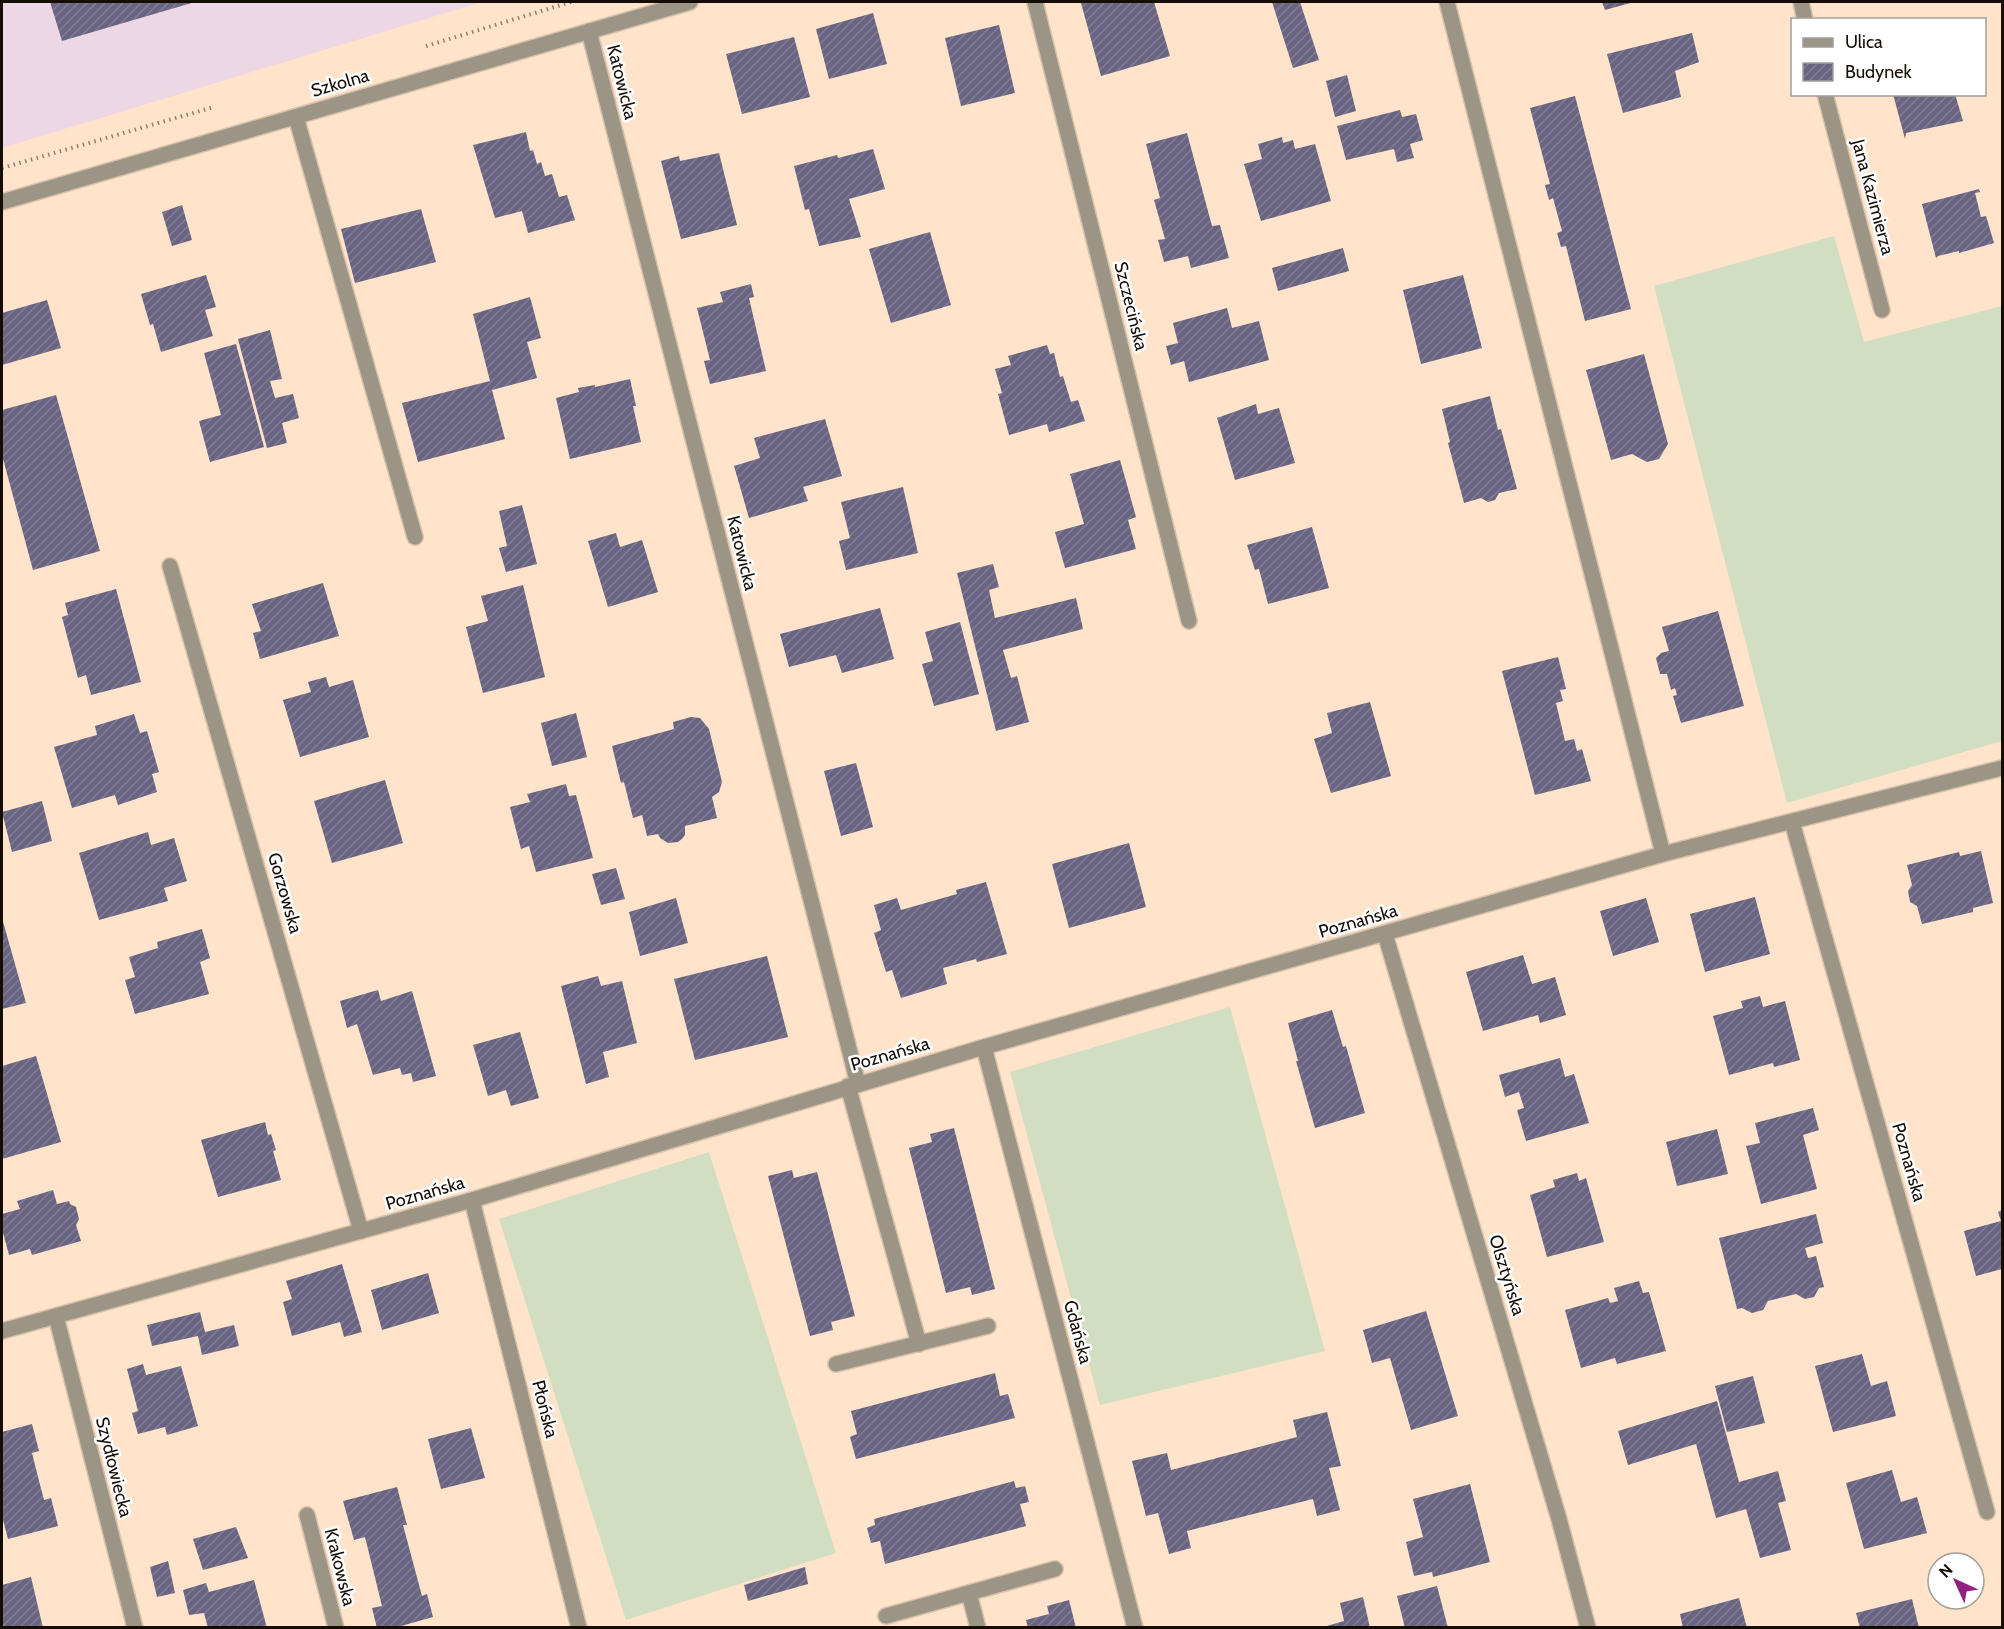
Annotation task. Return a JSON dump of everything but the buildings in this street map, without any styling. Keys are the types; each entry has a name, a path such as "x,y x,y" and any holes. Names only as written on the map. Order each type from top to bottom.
{"street":[{"name":"Szkolna","path":"2,202 690,2"},
{"name":"Szczecińska","path":"1035,2 1190,621"},
{"path":"1447,2 1663,854"},
{"path":"1801,2 1805,18"},
{"name":"Katowicka","path":"589,31 918,1344"},
{"name":"Jana Kazimierza","path":"1826,96 1882,310"},
{"path":"296,117 415,537"},
{"name":"Gorzowska","path":"170,566 362,1231"},
{"name":"Poznańska","path":"2,1331 472,1200 853,1085 1663,854 2002,768"},
{"name":"Poznańska","path":"1792,822 1987,1512"},
{"name":"Olsztyńska","path":"1385,934 1556,1507 1588,1628"},
{"name":"Gdańska","path":"984,1047 1135,1628"},
{"name":"Płońska","path":"472,1200 579,1628"},
{"name":"Szydłowiecka","path":"56,1316 135,1628"},
{"path":"836,1364 988,1326"},
{"name":"Krakowska","path":"307,1515 336,1628"},
{"path":"886,1616 1055,1569"},
{"path":"969,1593 978,1628"}],"path":[{"path":"416,49 571,2"},
{"path":"2,168 215,107"}],"shaded area":[{"path":"2,2 482,2 2,148"}],"green space":[{"path":"1834,236 1864,342 2002,306 2002,741 1787,803 1654,286"},
{"path":"1230,1007 1325,1351 1100,1405 1010,1072"},
{"path":"709,1152 836,1553 626,1620 499,1219"}]}
